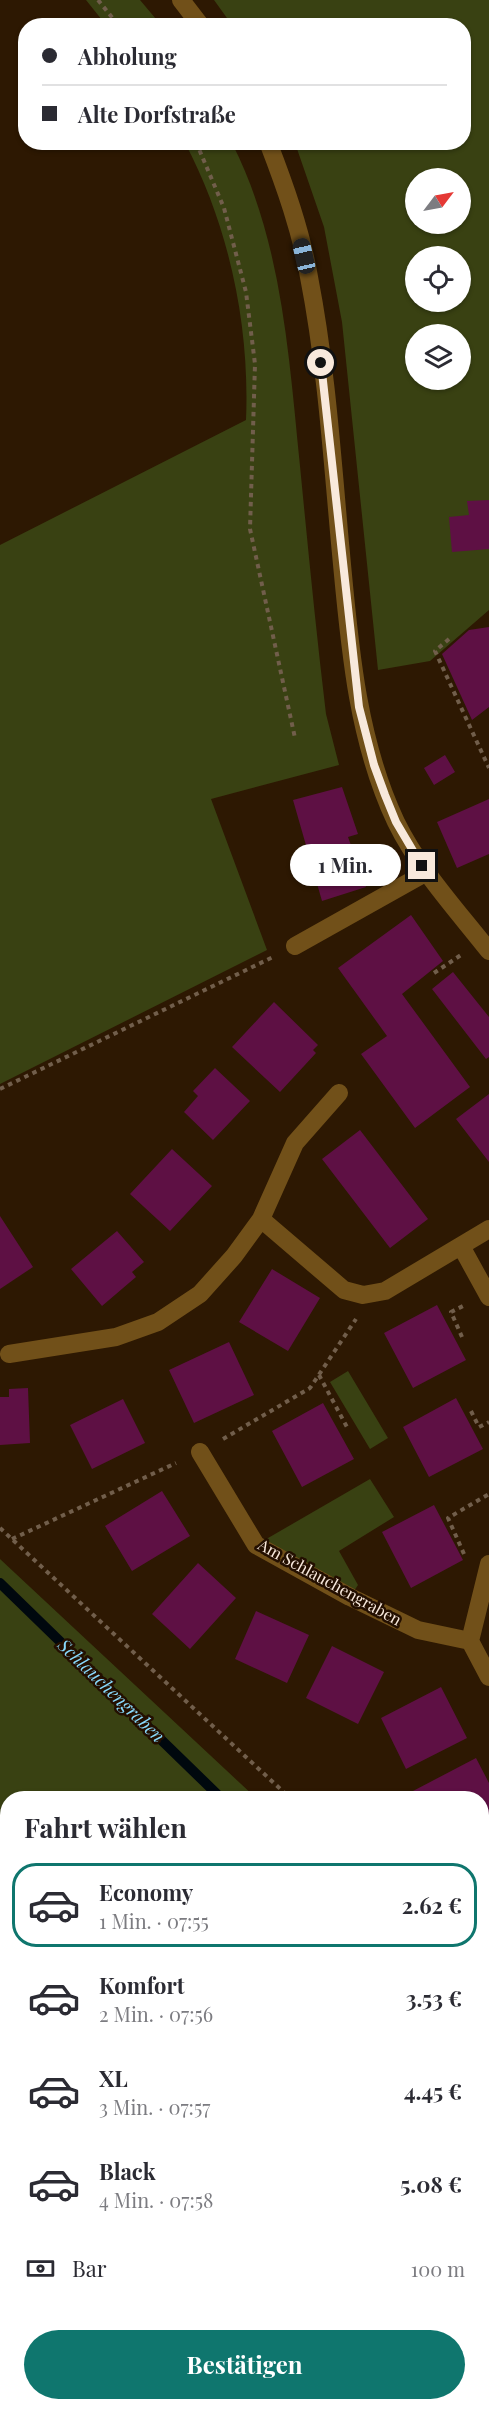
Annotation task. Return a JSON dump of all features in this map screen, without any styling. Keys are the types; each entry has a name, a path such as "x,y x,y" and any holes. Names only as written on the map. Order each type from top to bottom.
{"street":[{"path":"181,0 195,18"},
{"path":"271,150 296,223 310,278 327,406 345,592 361,717 385,795 408,844 489,951"},
{"path":"295,946 427,872"},
{"path":"9,1354 116,1337 158,1322 200,1294 234,1256 261,1219 295,1143 339,1093"},
{"path":"261,1219 344,1290 363,1295 385,1291 489,1229"},
{"path":"461,1246 488,1295"},
{"name":"Am Schlauchengraben","path":"200,1452 256,1545 350,1597 418,1630 470,1641"},
{"path":"489,1564 470,1641 489,1677"}],"path":[{"path":"98,0 113,18"},
{"path":"199,150 224,208 246,292 255,363 250,529 295,738"},
{"path":"449,639 435,651 489,768"},
{"path":"0,1089 295,946"},
{"path":"462,1337 451,1312 488,1295"},
{"path":"319,1376 348,1429"},
{"path":"471,1411 479,1427 489,1422"},
{"path":"468,1562 448,1518 489,1494"},
{"path":"0,1528 282,1791"}],"green space":[{"path":"86,0 140,0 155,18 100,18"},
{"path":"214,0 489,0 489,610 430,661 378,670 342,322 324,227 297,150 471,150 471,18 227,18"},
{"path":"188,150 235,150 249,181 273,260 292,383 326,714 339,765 211,799 267,950 0,1084 0,545 246,420 244,349 234,277 214,208"},
{"path":"348,1371 388,1438 370,1449 330,1382"},
{"path":"370,1479 394,1517 339,1551 358,1585 350,1597 256,1545"},
{"path":"0,1559 249,1791 0,1791"}],"building":[{"path":"489,500 489,549 452,552 449,517 469,515 467,501"},
{"path":"489,627 489,707 472,720 442,654 469,630"},
{"path":"445,755 455,772 434,785 424,768"},
{"path":"342,787 358,834 348,837 366,887 322,901 293,800"},
{"path":"489,799 489,854 457,868 437,822"},
{"path":"411,915 443,961 402,994 470,1087 415,1128 361,1054 387,1036 338,968"},
{"path":"453,972 489,1017 489,1057 486,1059 432,989"},
{"path":"274,1002 318,1045 313,1050 316,1053 280,1092 232,1047"},
{"path":"215,1068 250,1101 213,1140 184,1112 198,1096 193,1091"},
{"path":"489,1094 489,1162 456,1119"},
{"path":"360,1130 428,1219 390,1248 322,1159"},
{"path":"172,1149 212,1186 170,1231 130,1194"},
{"path":"0,1216 33,1267 0,1289"},
{"path":"117,1231 144,1262 132,1272 136,1277 102,1306 71,1269"},
{"path":"272,1269 320,1298 288,1351 239,1322"},
{"path":"437,1305 466,1360 413,1388 384,1333"},
{"path":"229,1342 254,1395 194,1423 169,1370"},
{"path":"28,1388 30,1443 0,1445 0,1397 9,1397 9,1389"},
{"path":"456,1398 483,1449 429,1477 403,1427"},
{"path":"123,1399 145,1443 92,1469 70,1425"},
{"path":"323,1403 354,1459 302,1487 272,1431"},
{"path":"162,1491 190,1536 132,1571 105,1526"},
{"path":"434,1505 463,1560 411,1588 382,1532"},
{"path":"198,1563 236,1598 190,1649 152,1614"},
{"path":"256,1611 309,1635 287,1683 235,1659"},
{"path":"332,1646 384,1672 358,1724 306,1698"},
{"path":"441,1687 467,1738 406,1769 381,1718"},
{"path":"476,1758 489,1783 489,1791 413,1791"}],"waterway":[{"name":"Schlauchengraben","path":"0,1583 214,1791"}],"route":[{"path":"321,363 359,707 365,736 385,795 396,822 422,866"}]}
